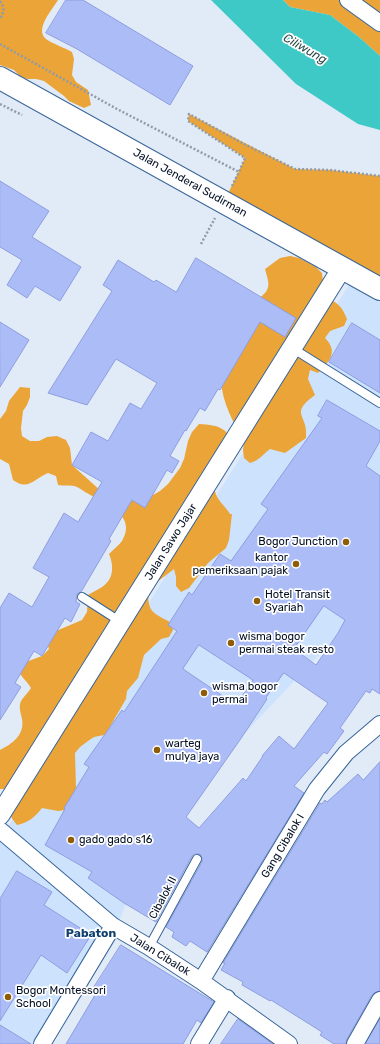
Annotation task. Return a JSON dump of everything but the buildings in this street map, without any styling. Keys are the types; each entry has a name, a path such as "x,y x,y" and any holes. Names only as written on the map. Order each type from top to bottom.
{"main road":[{"name":"Jalan Jenderal Sudirman","path":"0,78 380,289"}],"street":[{"path":"348,0 380,23"},
{"name":"Jalan Sawo Jajar","path":"0,815 342,268"},
{"name":"Gang Cibalok I","path":"201,981 317,789 346,753 380,724"},
{"name":"Jalan Cibalok","path":"0,830 113,926 149,947 227,998 289,1044"},
{"path":"42,1044 113,926"},
{"path":"199,1044 227,998"},
{"path":"355,1044 380,1000"}],"lane":[{"path":"292,348 380,403"},
{"path":"82,597 121,622"},
{"name":"Cibalok II","path":"149,947 197,859"}],"path":[{"path":"0,1 4,6 4,13 0,19"},
{"path":"0,44 117,109 239,172 245,158 188,121 189,114 244,144 295,169 330,170 380,176"}],"shaded area":[{"path":"0,0 58,0 43,25 43,35 48,41 72,52 74,59 72,75 76,82 88,90 91,105 84,108 69,101 44,81 27,79 20,76 14,70 0,65"},
{"path":"283,0 380,0 380,56 359,37 330,15 290,7"},
{"path":"189,114 295,169 330,170 380,176 380,289 224,202 245,158 188,121"},
{"path":"290,256 299,258 316,267 322,273 323,282 329,299 340,307 347,319 344,326 330,331 325,338 329,343 332,352 329,361 318,373 310,370 308,379 315,395 307,402 301,411 305,424 306,438 285,453 270,449 259,459 250,463 244,458 244,441 226,404 223,396 221,380 258,299 266,292 268,282 265,269 280,258"},
{"path":"349,285 380,302 380,660 335,638 194,787 128,898 121,917 46,1044 0,1044 0,839"},
{"path":"20,387 30,388 30,397 23,411 21,428 22,436 30,441 39,441 47,437 57,436 66,440 70,448 72,465 101,491 126,501 135,500 143,495 153,495 168,484 180,468 184,459 188,441 192,432 199,424 212,425 223,429 229,437 232,450 231,462 215,487 219,500 230,514 232,514 229,540 226,548 208,563 189,588 181,592 176,586 174,569 148,589 150,607 159,616 170,622 173,630 169,637 161,639 144,655 138,678 127,691 126,699 108,730 210,777 209,785 202,789 104,735 94,737 80,747 75,753 76,788 66,810 58,811 42,808 31,819 25,823 17,825 11,817 9,807 11,793 4,789 0,789 0,750 13,742 22,730 20,704 31,688 18,670 23,663 42,656 49,649 48,646 56,631 82,620 87,612 88,595 106,584 111,576 112,563 109,554 122,541 126,532 126,524 117,511 78,487 58,485 56,476 48,473 27,484 18,483 13,480 9,464 0,459 0,419 6,411 9,401"}],"water":[{"name":"Ciliwung","path":"211,0 283,0 290,7 330,15 359,37 380,56 380,130 358,124 296,84"}],"place":[{"name":"Bogor Junction","path":"346,542"},
{"name":"kantor pemeriksaan pajak","path":"296,564"},
{"name":"Hotel Transit Syariah","path":"257,601"},
{"name":"wisma bogor permai steak resto","path":"231,643"},
{"name":"wisma bogor permai","path":"204,693"},
{"name":"warteg mulya jaya","path":"157,750"},
{"name":"gado gado s16","path":"71,840"},
{"name":"Bogor Montessori School","path":"8,997"}],"district":[{"name":"Pabaton","path":"91,934"}]}
